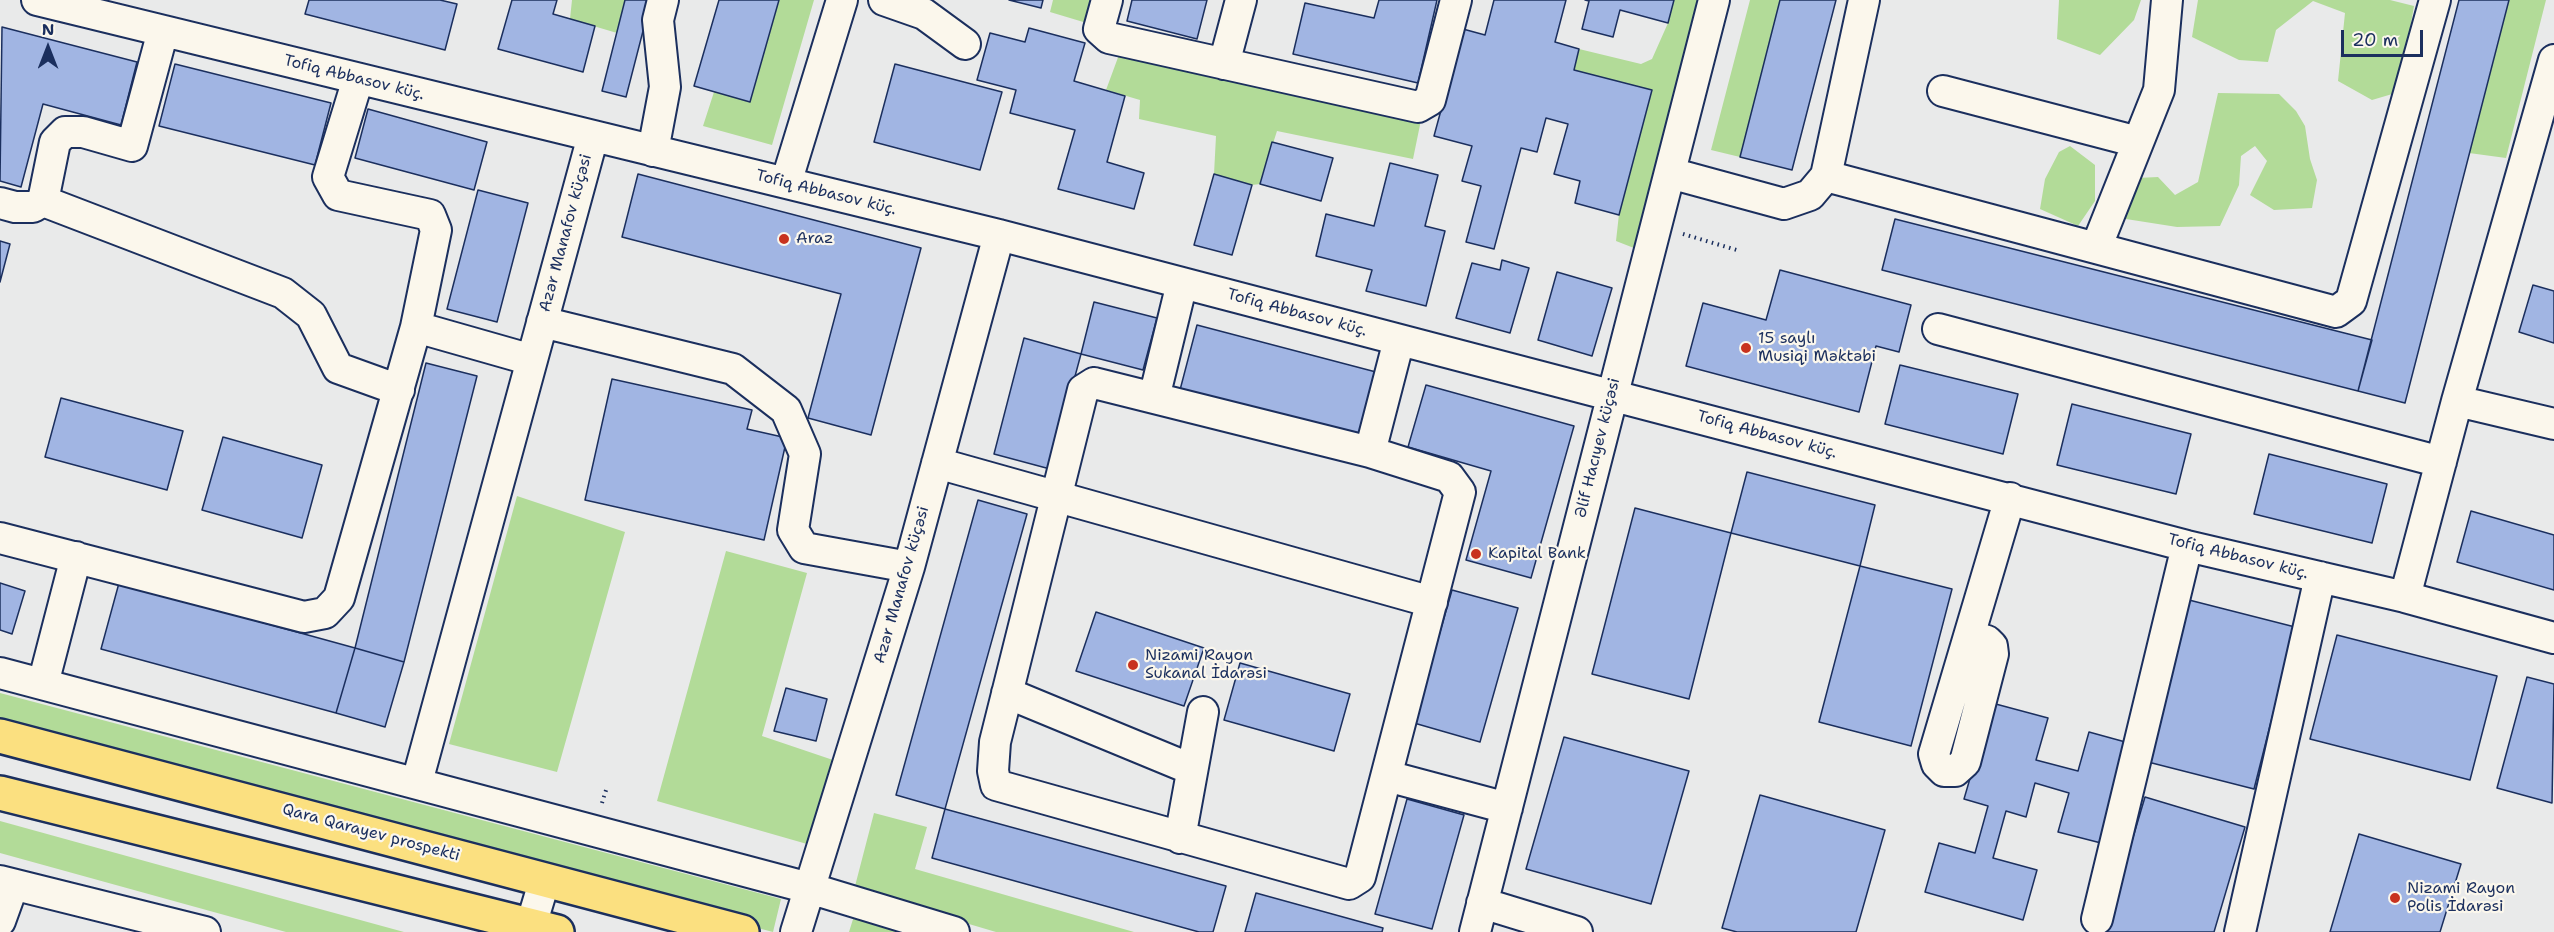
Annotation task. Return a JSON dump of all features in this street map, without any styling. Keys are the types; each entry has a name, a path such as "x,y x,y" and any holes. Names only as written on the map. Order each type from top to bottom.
{"main road":[{"name":"Qara Qarayev prospekti","path":"0,736 545,879 667,923 742,932"},
{"path":"0,793 539,930"}],"street":[{"name":"Tofiq Abbasov küç.","path":"37,0 999,235 2187,546 2405,597 2554,638"},
{"path":"654,151 665,87 658,20 663,0"},
{"path":"786,183 842,0"},
{"path":"884,0 924,14 965,44"},
{"path":"1107,0 1100,29 1109,38 1418,107 1430,100 1456,0"},
{"path":"1224,64 1241,0"},
{"name":"Əlif Hacıyev küçəsi","path":"1475,932 1714,0"},
{"path":"1670,173 1784,204 1809,195 1826,176 1864,0"},
{"path":"2096,248 2159,90 2167,0"},
{"path":"1826,176 2336,312 2351,301 2435,0"},
{"path":"0,203 15,207 33,207 43,201 55,142 65,132 83,132 132,146 163,31"},
{"path":"2405,597 2457,401 2552,76"},
{"path":"0,538 304,617 325,613 339,598 416,327 436,230 430,215 338,195 328,177 358,79"},
{"path":"1943,91 2138,142"},
{"name":"Azər Manafov küçəsi","path":"417,782 593,136"},
{"path":"43,201 283,293 311,315 338,368 399,390"},
{"name":"Azər Manafov küçəsi","path":"796,932 909,567 999,235"},
{"path":"1154,398 1182,283"},
{"path":"542,322 733,369 786,410 805,454 793,530 804,549 909,567"},
{"path":"416,327 532,360"},
{"path":"1938,329 2441,462"},
{"path":"1370,452 1399,340"},
{"path":"1094,383 1154,398 1370,452 1449,477 1460,492 1360,877 1350,884 996,785 993,771 995,742 1083,390 1094,383"},
{"path":"2457,401 2554,424"},
{"path":"937,463 1432,602"},
{"path":"1970,636 2010,498"},
{"path":"2097,919 2187,546"},
{"path":"43,684 76,557"},
{"path":"2240,932 2320,577"},
{"path":"0,673 809,888 954,932"},
{"path":"1007,693 1191,769"},
{"path":"1180,837 1203,712"},
{"path":"1387,776 1507,808"},
{"path":"539,930 545,879"},
{"path":"0,921 6,883 205,932"},
{"path":"1482,903 1577,932"}],"path":[{"path":"1656,225 1740,251"}],"green space":[{"path":"572,0 625,0 617,33 570,19"},
{"path":"779,0 814,0 772,145 703,126 714,92 750,101"},
{"path":"1053,0 1096,0 1090,24 1050,12"},
{"path":"1674,0 1700,0 1639,250 1616,241 1619,214 1652,90 1574,70 1579,49 1641,64 1652,59 1668,23"},
{"path":"1750,0 1780,0 1740,157 1711,150"},
{"path":"2059,0 2141,0 2134,20 2100,55 2057,39"},
{"path":"2198,0 2390,0 2414,6 2399,92 2372,100 2338,81 2345,13 2313,1 2276,30 2268,62 2239,60 2192,37"},
{"path":"2509,0 2546,0 2506,158 2469,153"},
{"path":"1120,52 1421,120 1413,159 1277,131 1260,184 1252,185 1214,174 1216,136 1139,119 1140,100 1106,90"},
{"path":"2218,93 2279,94 2296,111 2305,126 2310,159 2317,180 2312,208 2274,210 2250,195 2267,161 2255,146 2241,156 2239,185 2220,226 2177,227 2126,219 2120,206 2137,178 2158,177 2175,195 2198,182"},
{"path":"2070,146 2095,165 2095,201 2078,226 2040,209 2045,179 2059,152"},
{"path":"517,496 625,532 557,772 449,744"},
{"path":"726,551 807,573 762,736 833,760 807,844 657,801"},
{"path":"0,693 781,899 773,932 0,729"},
{"path":"874,813 927,827 915,869 1134,932 996,932 854,890"},
{"path":"0,821 404,932 286,932 0,853"},
{"path":"854,916 905,932 849,932"}],"building":[{"path":"309,0 440,0 457,4 445,50 305,14"},
{"path":"512,0 557,0 553,14 595,26 583,72 498,49"},
{"path":"625,0 651,0 626,97 602,91"},
{"path":"719,0 779,0 750,102 694,86"},
{"path":"1009,0 1043,0 1041,8"},
{"path":"1132,0 1207,0 1197,39 1127,21"},
{"path":"1379,0 1437,0 1418,83 1293,54 1305,3 1374,18"},
{"path":"1494,0 1566,0 1555,42 1579,49 1574,70 1652,90 1619,215 1575,203 1580,181 1554,174 1568,124 1546,118 1537,152 1521,148 1494,249 1466,242 1481,186 1462,181 1472,146 1434,136 1463,29 1485,35"},
{"path":"1585,0 1674,0 1668,23 1620,10 1613,37 1582,29 1589,1"},
{"path":"1780,0 1836,0 1792,170 1740,157"},
{"path":"2459,0 2509,0 2405,403 2358,391"},
{"path":"2,27 137,62 121,125 43,104 21,187 0,181"},
{"path":"1029,28 1085,43 1074,81 1125,96 1107,162 1144,173 1134,209 1058,189 1075,130 1010,113 1016,90 977,80 990,33 1025,42"},
{"path":"175,64 331,103 315,165 159,126"},
{"path":"895,64 1002,92 980,170 874,142"},
{"path":"368,109 487,142 474,190 355,158"},
{"path":"1272,142 1333,158 1321,201 1260,184"},
{"path":"1390,163 1438,175 1425,226 1445,231 1426,306 1366,291 1372,270 1316,256 1326,214 1374,226"},
{"path":"638,174 921,248 871,435 808,418 841,294 622,237"},
{"path":"1214,174 1252,185 1232,255 1194,245"},
{"path":"478,190 528,203 497,322 447,309"},
{"path":"1895,219 2372,340 2358,391 1882,270"},
{"path":"0,241 10,244 0,282"},
{"path":"1502,260 1529,268 1510,333 1456,318 1472,263 1500,270"},
{"path":"1780,270 1911,305 1899,352 1876,346 1859,412 1686,366 1703,303 1766,320"},
{"path":"1557,272 1612,288 1592,356 1538,340"},
{"path":"2533,285 2554,291 2554,343 2519,332"},
{"path":"1094,302 1157,318 1143,370 1081,354"},
{"path":"1197,325 1376,372 1359,437 1180,390"},
{"path":"1024,338 1081,354 1050,469 994,454"},
{"path":"426,363 477,376 404,662 355,648"},
{"path":"1900,365 2018,394 2003,454 1885,424"},
{"path":"612,379 752,410 747,429 787,438 764,540 585,500"},
{"path":"1426,385 1574,426 1531,578 1466,560 1491,471 1408,447"},
{"path":"61,398 183,431 167,490 45,457"},
{"path":"2072,404 2191,434 2176,494 2057,465"},
{"path":"223,437 322,465 302,538 202,510"},
{"path":"2269,454 2387,484 2372,543 2254,514"},
{"path":"1747,472 1875,505 1860,566 1731,533"},
{"path":"978,500 1027,514 945,809 896,795"},
{"path":"1635,508 1731,533 1689,699 1592,674"},
{"path":"2471,511 2554,535 2554,590 2457,562"},
{"path":"1860,566 1952,589 1911,746 1819,722"},
{"path":"0,583 25,591 12,634 0,630"},
{"path":"119,583 355,648 336,713 101,649"},
{"path":"1452,590 1518,608 1480,742 1414,723"},
{"path":"2189,600 2295,627 2254,789 2148,762"},
{"path":"1096,612 1204,648 1184,706 1076,671"},
{"path":"2337,635 2497,676 2470,780 2310,739"},
{"path":"355,648 404,662 385,727 336,713"},
{"path":"1240,663 1350,694 1334,751 1224,720"},
{"path":"2527,677 2554,684 2552,803 2497,788"},
{"path":"786,688 827,699 816,741 774,731"},
{"path":"1992,703 2048,718 2036,760 2078,771 2089,732 2129,743 2101,843 2058,832 2069,793 2035,783 2026,817 2006,811 1993,858 2037,870 2023,920 1925,892 1939,843 1975,853 1988,806 1964,799"},
{"path":"1564,737 1689,771 1651,904 1526,869"},
{"path":"1760,795 1885,830 1856,932 1737,932 1722,928"},
{"path":"2145,797 2245,827 2214,932 2105,932"},
{"path":"1407,799 1464,815 1432,929 1375,914"},
{"path":"945,809 1226,886 1213,932 1199,932 932,858"},
{"name":"Nizami Rayon Polis İdarəsi","path":"2359,834 2461,864 2440,932 2330,932"},
{"path":"1256,893 1383,928 1382,932 1245,932"}],"place":[{"name":"Araz","path":"784,239"},
{"name":"15 saylı Musiqi Məktəbi","path":"1746,348"},
{"name":"Kapital Bank","path":"1476,554"},
{"name":"Nizami Rayon Sukanal İdarəsi","path":"1133,665"},
{"name":"Nizami Rayon Polis İdarəsi","path":"2395,898"}]}
